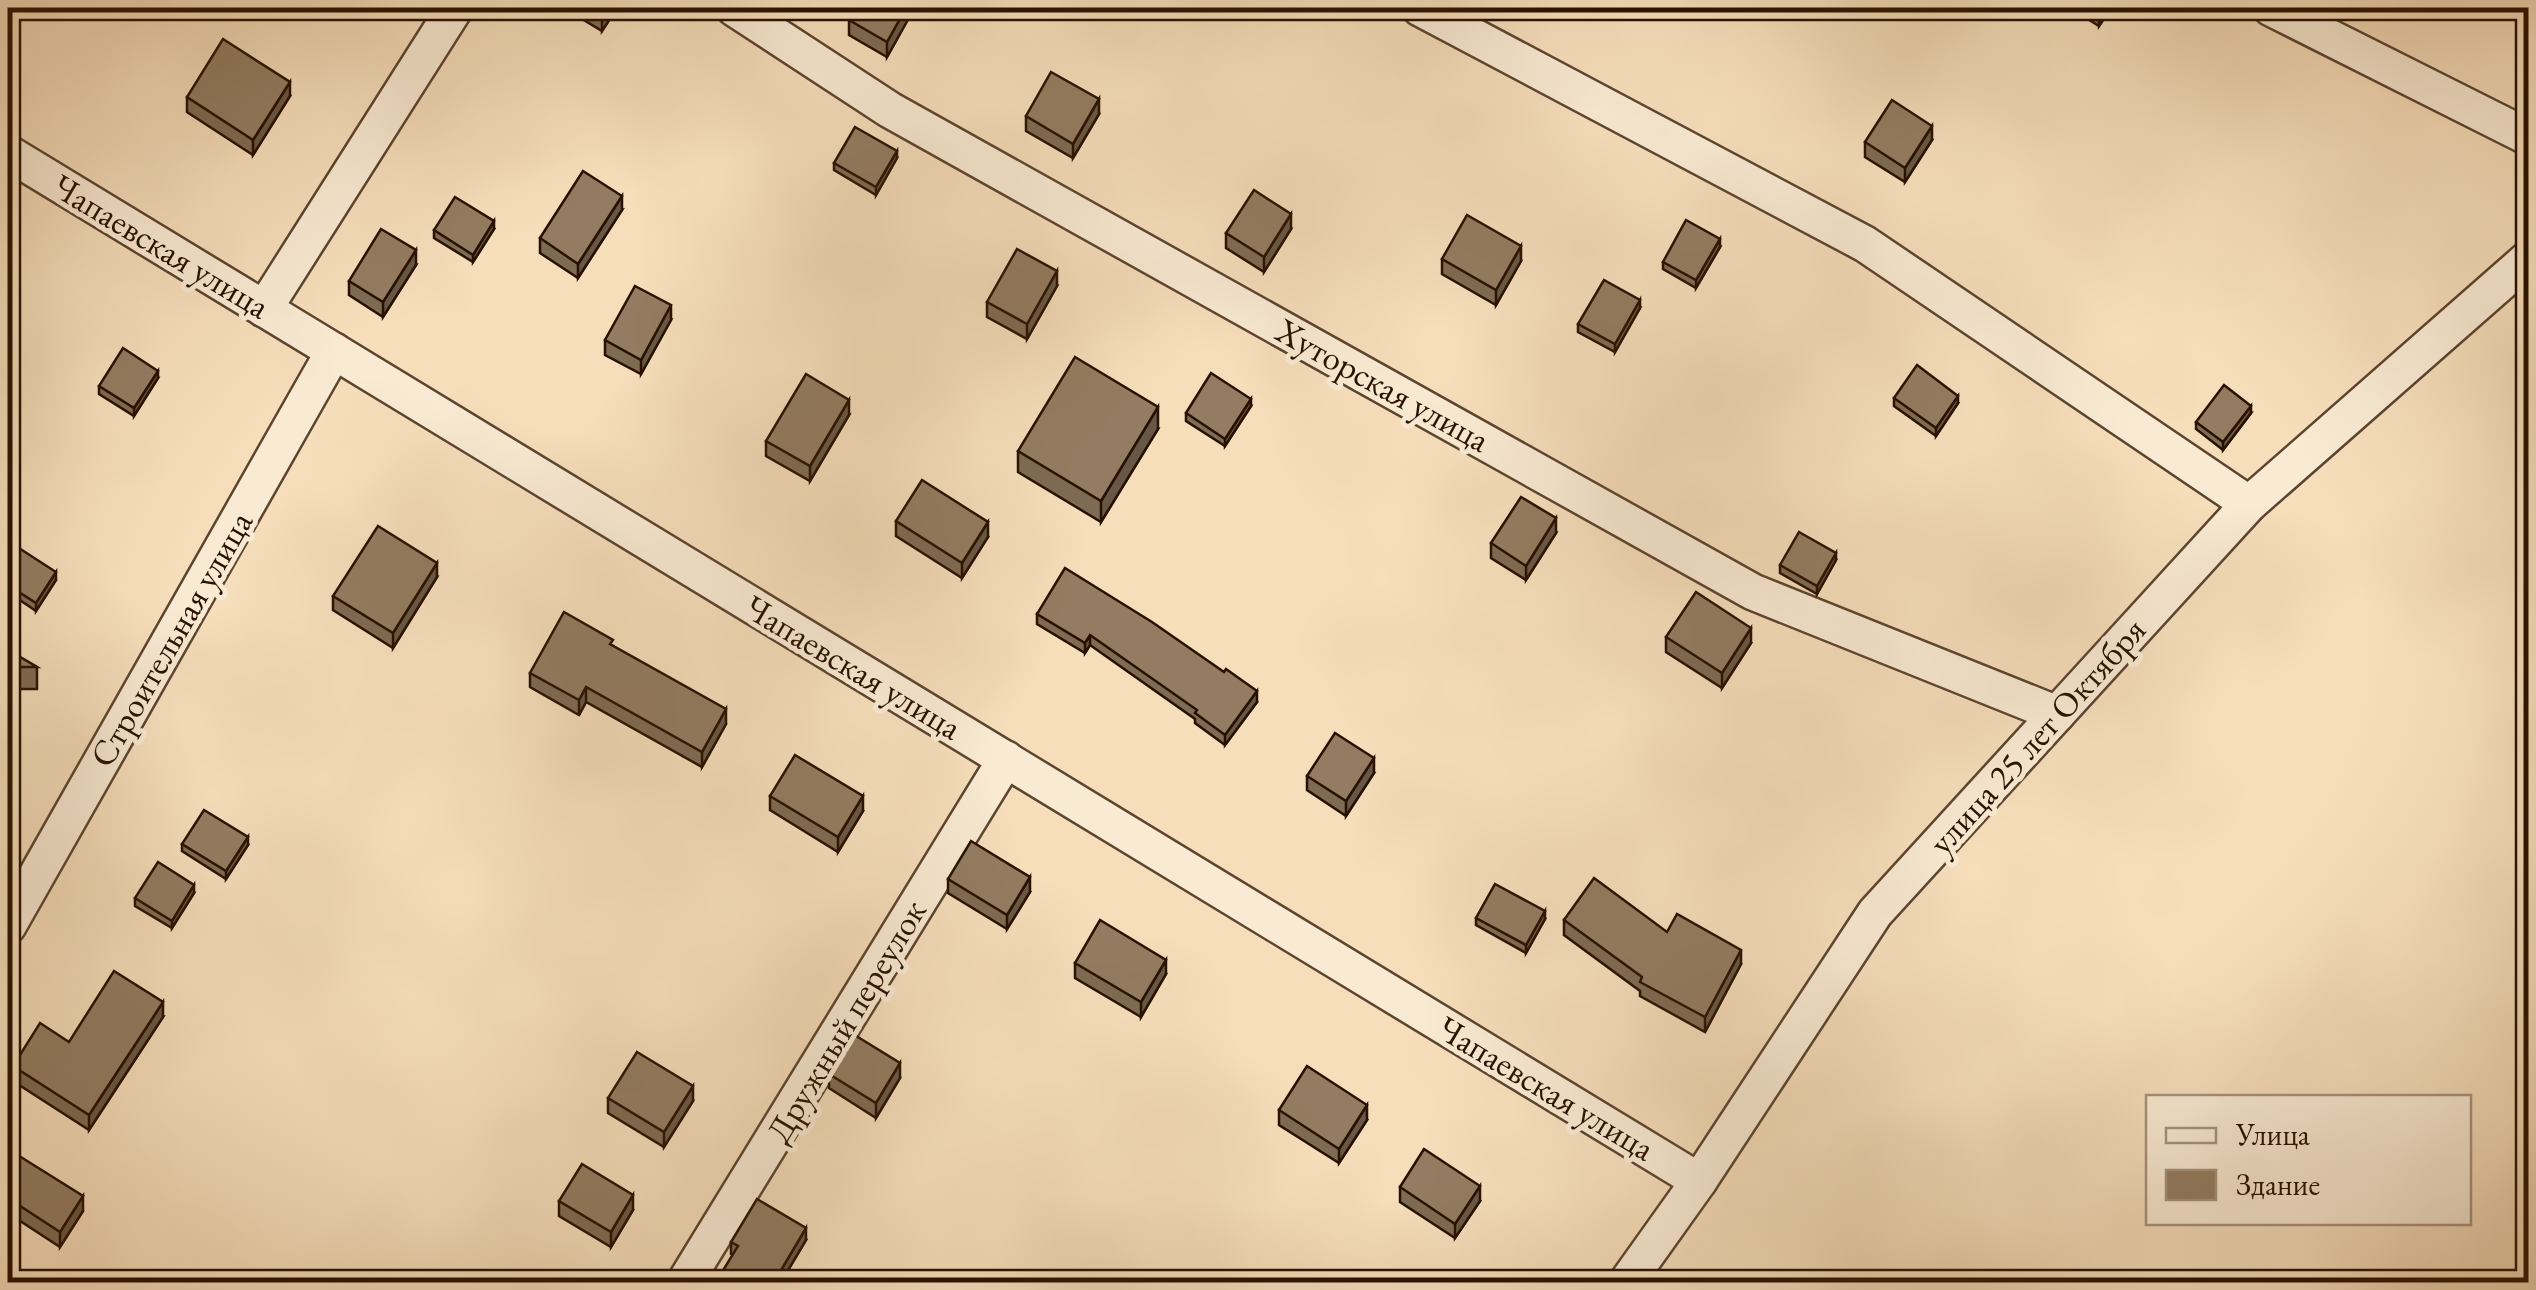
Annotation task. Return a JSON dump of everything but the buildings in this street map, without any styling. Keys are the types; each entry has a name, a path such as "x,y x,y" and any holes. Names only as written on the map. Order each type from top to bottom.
{"street":[{"path":"264,309 454,8"},
{"name":"Хуторская улица","path":"734,8 890,110 1753,592 2057,714"},
{"path":"2271,8 2528,138"},
{"path":"1426,9 1865,244 2249,504"},
{"name":"Чапаевская улица","path":"8,153 1699,1181"},
{"name":"улица 25 лет Октября","path":"1627,1282 1699,1181 1875,913 2249,504 2528,259"},
{"name":"Строительная улица","path":"8,926 334,352"},
{"name":"Дружный переулок","path":"685,1282 1006,760"}]}
